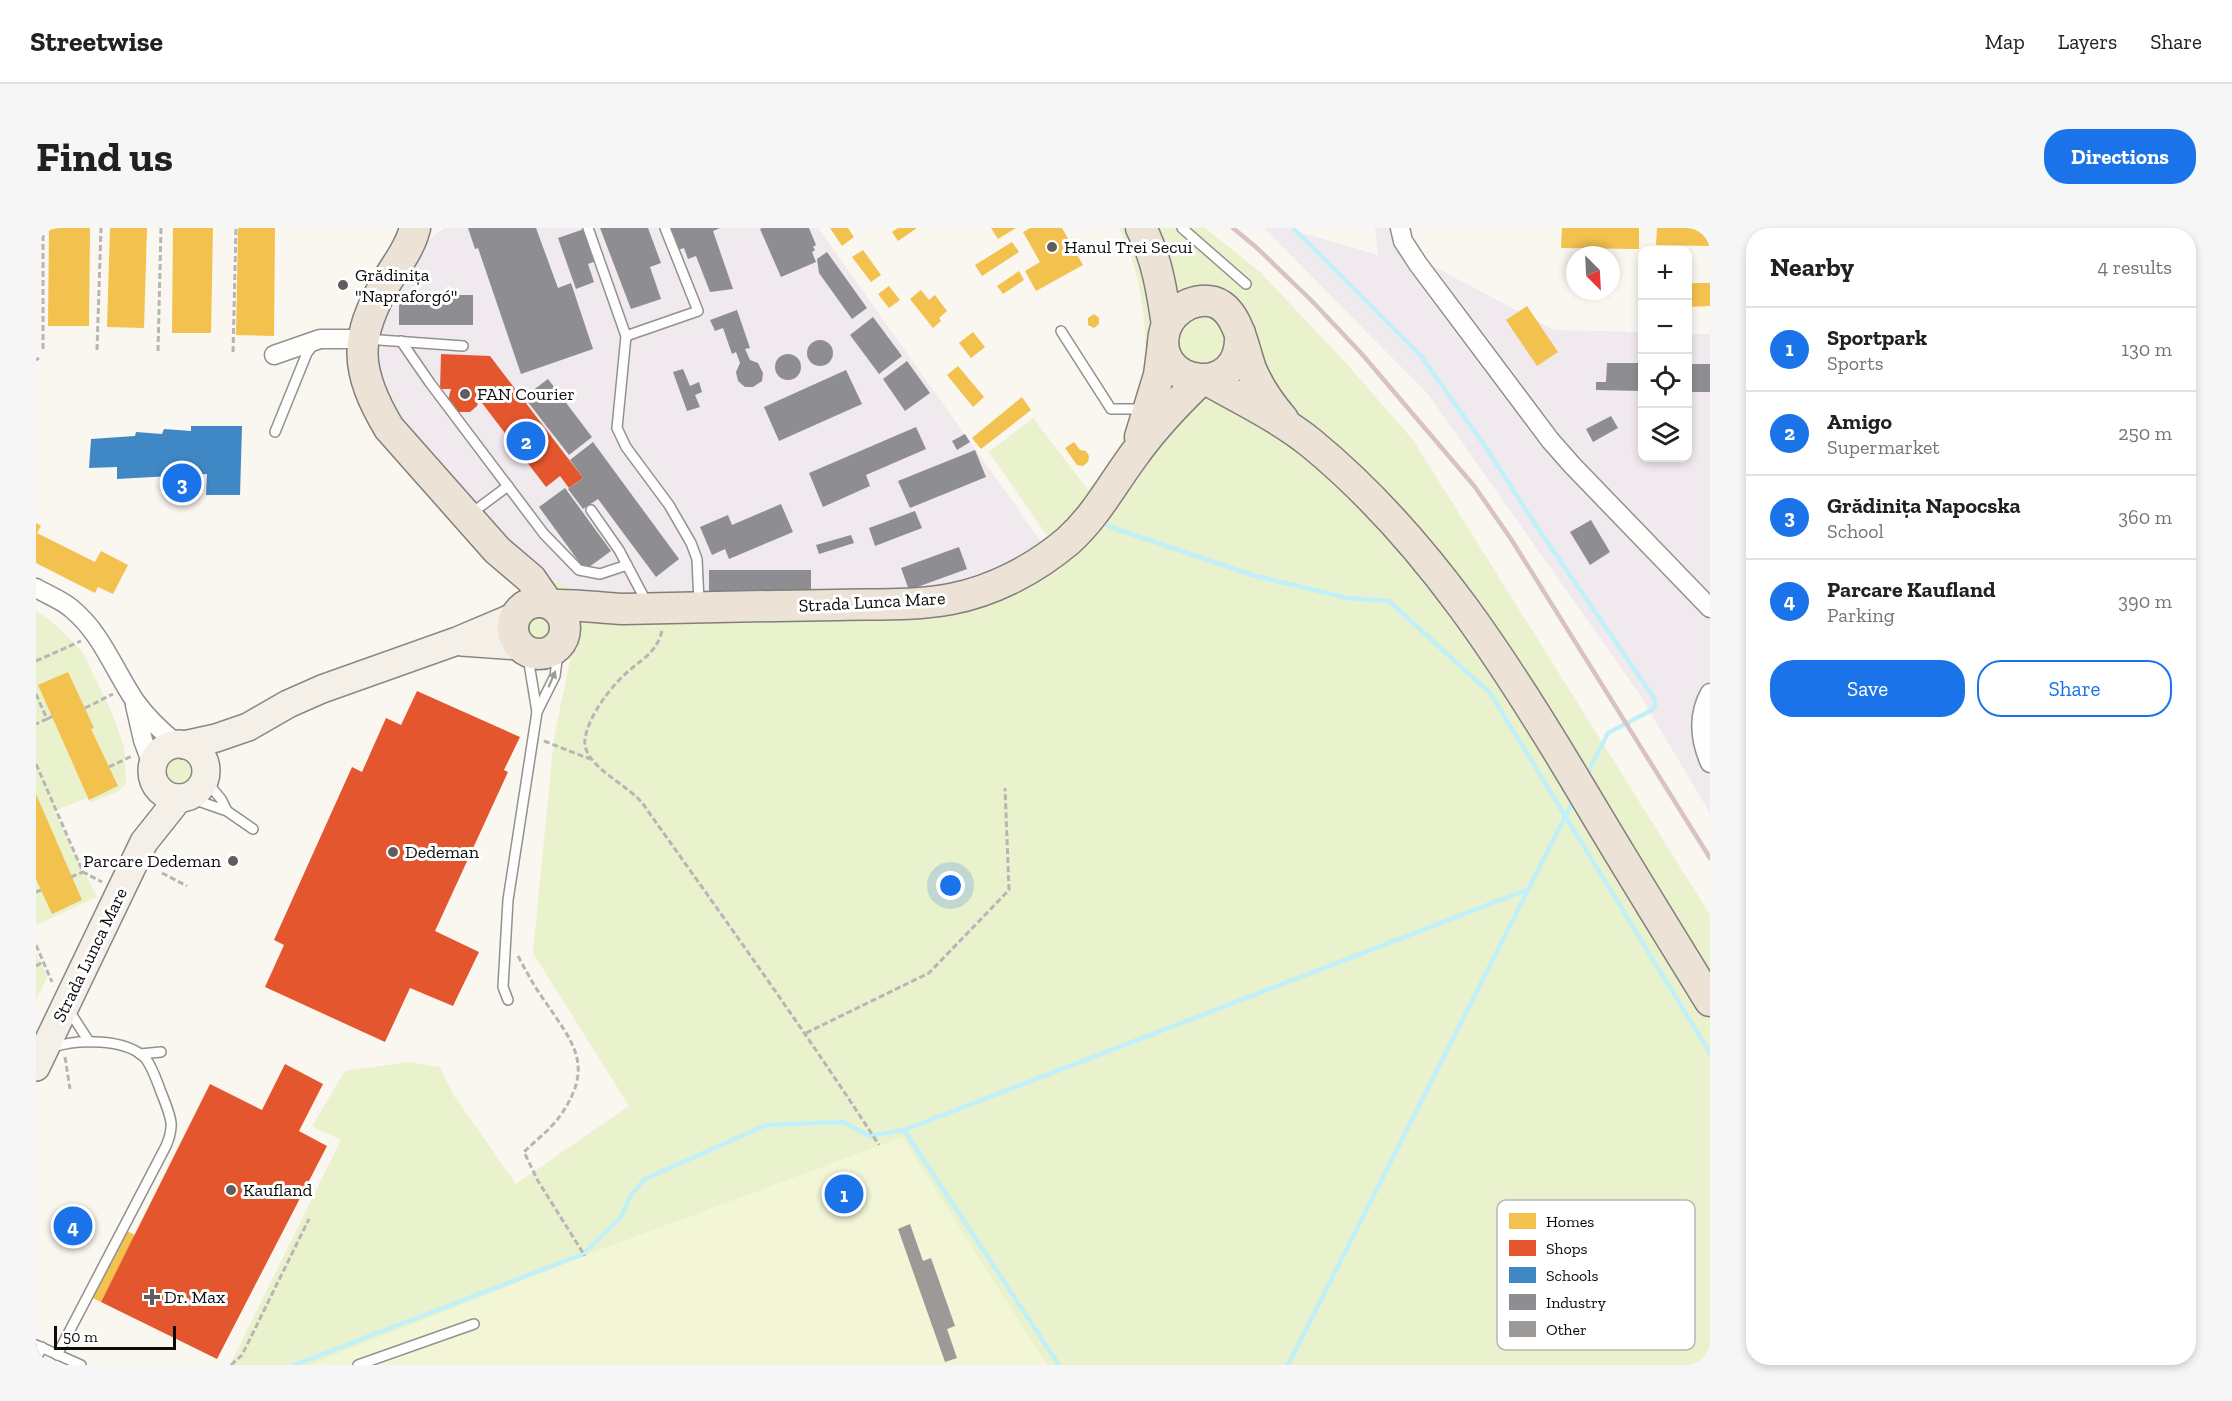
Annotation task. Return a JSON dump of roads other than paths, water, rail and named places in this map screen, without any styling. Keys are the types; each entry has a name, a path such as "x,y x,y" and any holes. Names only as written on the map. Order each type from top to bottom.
{"main road":[{"path":"415,228 405,252 372,307 363,339 361,350 364,371 378,410 399,440 466,517 497,550 531,579 565,619 562,641 555,649 543,654 523,649 514,633 513,624 517,614 531,603 550,604"},
{"path":"1144,233 1180,279 1227,310 1235,320 1251,369 1259,385 1289,427"},
{"path":"1144,233 1157,271 1166,355 1180,373 1190,378 1204,380 1289,427 1317,449 1368,495 1437,574 1464,608 1527,699 1710,1001"},
{"path":"1165,334 1179,310 1187,305 1196,302 1215,304"},
{"path":"1204,380 1225,372 1238,358 1241,345 1240,333"},
{"name":"Strada Lunca Mare","path":"1135,453 1159,375 1165,334"},
{"name":"Strada Lunca Mare","path":"550,604 699,608 929,602 976,593 1022,572 1044,559 1068,540 1090,518 1108,495 1135,453 1167,413 1204,380"},
{"path":"497,550 509,578 517,614"},
{"name":"Strada Lunca Mare","path":"562,641 588,623 646,608"},
{"name":"Strada Lunca Mare","path":"181,744 216,738 248,727 288,704 331,685 458,641 517,614"},
{"name":"Strada Lunca Mare","path":"458,641 523,649"},
{"name":"Strada Lunca Mare","path":"47,1054 65,1007 144,842 194,787 224,748 248,727"},
{"path":"181,744 193,748 201,755 206,766 194,787 164,794 156,785 151,765 161,751 181,744"},
{"name":"Strada Lunca Mare","path":"144,842 151,765"}],"street":[{"path":"1400,228 1403,241 1418,264 1550,440 1710,608"},
{"path":"274,355 320,339 363,339"},
{"name":"Strada Lunca Mare","path":"36,588 72,609 95,634 109,654 131,694 151,722 181,744"},
{"path":"1710,693 1703,706 1700,726 1710,763"},
{"name":"Strada Lunca Mare","path":"131,694 151,765"}],"lane":[{"path":"588,228 626,336 617,428 626,447 669,505 691,543 697,559 699,608"},
{"path":"626,336 698,311 666,228"},
{"path":"1182,228 1246,284"},
{"path":"1061,331 1111,409 1149,409"},
{"path":"274,432 307,353 320,339"},
{"path":"363,339 463,346"},
{"path":"401,341 544,534 579,570 600,574 627,565"},
{"path":"466,517 508,486"},
{"path":"591,510 627,565 646,608"},
{"path":"508,1000 503,987 508,900 537,712 555,676 562,641"},
{"path":"523,649 537,712"},
{"path":"194,787 253,829"},
{"path":"194,787 221,799 227,811"},
{"path":"65,1007 88,1040"},
{"path":"47,1054 88,1040 125,1048 140,1054 162,1053"},
{"path":"57,1355 172,1132 172,1120 152,1068 140,1054"},
{"path":"358,1365 474,1324"},
{"path":"36,1359 39,1346 81,1365"}],"waterway":[{"path":"1293,228 1421,356 1487,449 1535,524 1654,698 1655,705 1652,710 1608,733 1586,776"},
{"path":"1108,526 1252,575 1347,598 1389,601 1490,693 1710,1053"},
{"path":"1288,1365 1574,799"},
{"path":"294,1365 583,1254 621,1217 631,1195 645,1179 766,1125 844,1122 869,1136 904,1130 1526,890"},
{"path":"904,1130 1059,1365"}],"railway":[{"path":"1233,228 1311,300 1361,353 1475,487 1511,539 1710,858"}],"place":[{"name":"Hanul Trei Secui","path":"1052,247"},
{"name":"Grădinița \"Napraforgó\"","path":"343,285"},
{"name":"FAN Courier","path":"465,394"},
{"name":"Amigo","path":"526,441"},
{"name":"Grădiniţa Napocska","path":"182,483"},
{"name":"Dedeman","path":"393,852"},
{"name":"Parcare Dedeman","path":"233,861"},
{"name":"Kaufland","path":"231,1190"},
{"name":"Sportpark","path":"844,1194"},
{"name":"Parcare Kaufland","path":"73,1226"},
{"name":"Dr. Max","path":"152,1297"}]}
